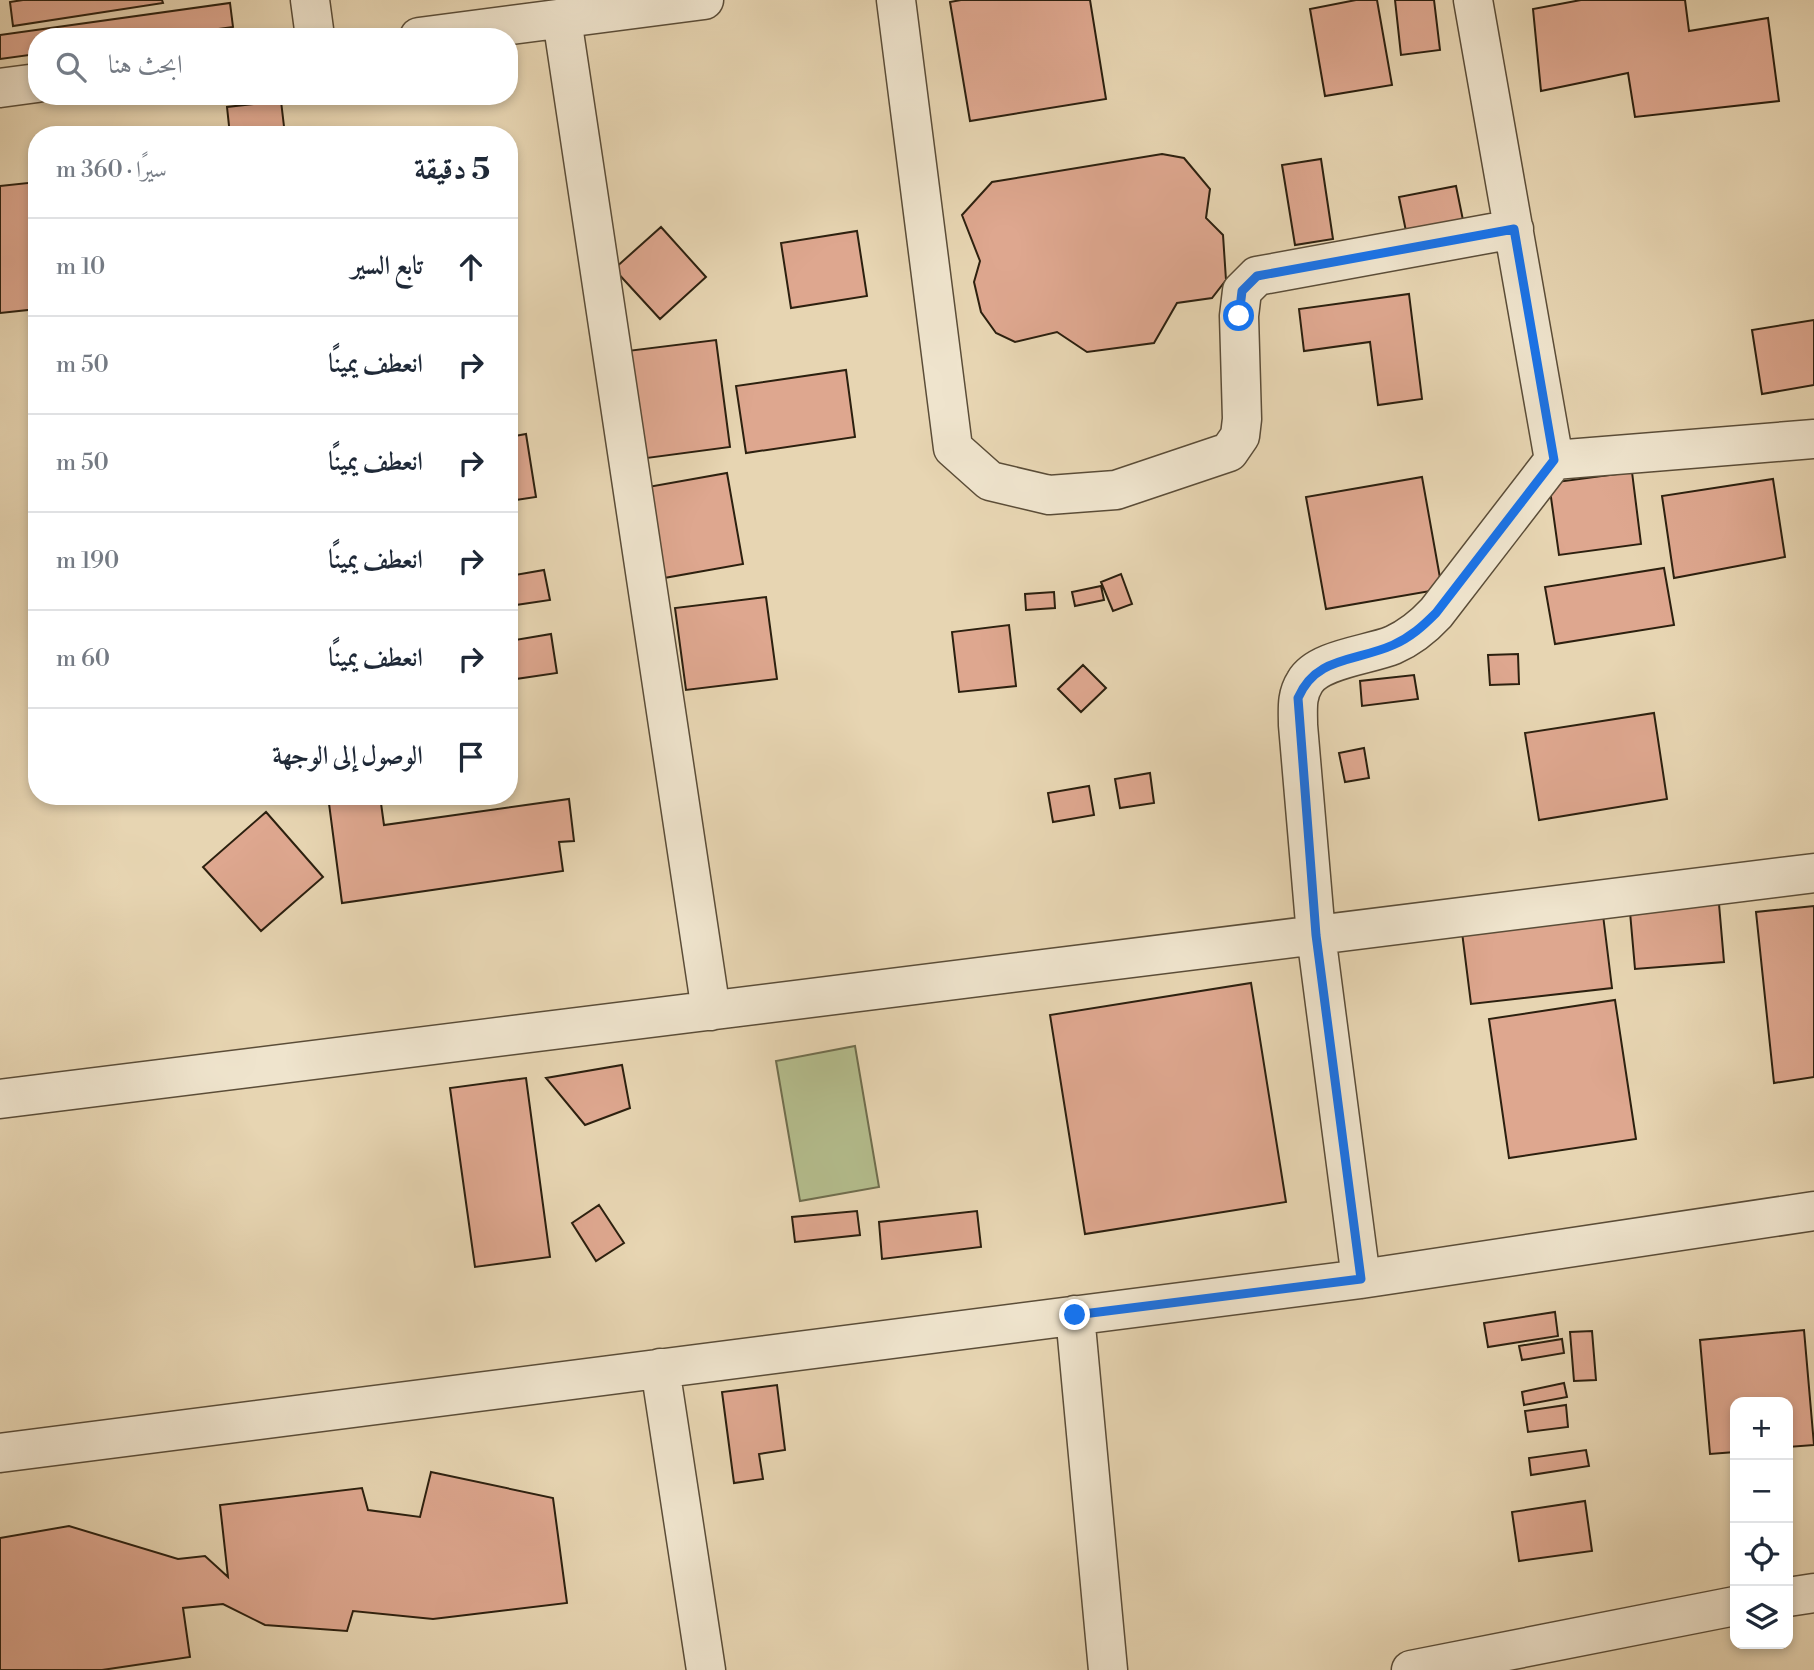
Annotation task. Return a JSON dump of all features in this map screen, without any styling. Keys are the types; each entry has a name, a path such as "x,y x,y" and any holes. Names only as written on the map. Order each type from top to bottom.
{"street":[{"path":"310,0 314,28"},
{"path":"490,28 704,0"},
{"path":"896,0 953,448 990,481 1049,495 1116,490 1228,452 1240,436 1242,419 1239,316 1242,291 1257,276 1514,229"},
{"path":"1361,1279 1316,935 1298,698 1306,680 1320,668 1390,646 1415,634 1436,613 1554,460 1473,0"},
{"path":"562,19 711,1010"},
{"path":"0,88 28,84"},
{"path":"1554,460 1814,439"},
{"path":"0,1099 1814,873"},
{"path":"0,1453 1361,1279 1814,1211"},
{"path":"1075,1315 1108,1670"},
{"path":"660,1368 706,1670"},
{"path":"1793,1596 1814,1593"},
{"path":"1411,1670 1730,1607"}],"green space":[{"path":"855,1046 879,1187 800,1201 776,1061"}],"building":[{"path":"162,0 163,3 13,26 10,2"},
{"path":"1090,0 1106,99 970,121 950,2"},
{"path":"1356,0 1377,0 1392,85 1325,96 1310,9"},
{"path":"1395,0 1434,0 1440,50 1401,55"},
{"path":"1581,0 1685,0 1689,31 1768,18 1779,101 1635,117 1628,73 1541,91 1533,9"},
{"path":"230,3 233,27 226,28 50,28"},
{"path":"28,31 28,55 0,59 0,35"},
{"path":"281,105 284,126 229,126 227,107"},
{"path":"1162,154 1184,158 1210,189 1206,218 1223,235 1226,280 1212,298 1177,303 1154,343 1087,352 1057,332 1015,342 996,333 981,312 974,282 980,261 962,215 992,182"},
{"path":"1321,159 1333,239 1295,245 1282,165"},
{"path":"28,183 28,310 0,313 0,186"},
{"path":"1456,186 1464,225 1407,236 1399,197"},
{"path":"661,227 706,277 660,319 614,269"},
{"path":"857,231 867,296 791,308 781,243"},
{"path":"1409,294 1422,399 1378,405 1370,342 1304,351 1299,309"},
{"path":"1814,320 1814,385 1762,394 1752,330"},
{"path":"716,340 730,447 632,460 619,352"},
{"path":"846,370 855,437 746,453 736,386"},
{"path":"526,434 536,497 518,500 518,435"},
{"path":"1632,472 1641,544 1559,555 1549,483"},
{"path":"727,473 743,564 664,578 648,487"},
{"path":"1422,477 1442,589 1326,609 1306,497"},
{"path":"1773,479 1785,557 1674,578 1662,496"},
{"path":"1664,568 1674,625 1555,644 1545,587"},
{"path":"544,570 550,600 518,605 518,574"},
{"path":"1121,574 1132,604 1113,611 1101,582"},
{"path":"1101,586 1104,600 1075,606 1072,592"},
{"path":"1054,592 1055,608 1026,610 1025,594"},
{"path":"766,597 777,679 686,690 675,608"},
{"path":"1009,625 1016,686 959,692 952,632"},
{"path":"551,634 557,673 518,679 518,640"},
{"path":"1518,654 1519,684 1490,685 1488,655"},
{"path":"1083,665 1106,688 1081,712 1058,689"},
{"path":"1414,675 1418,699 1362,706 1360,681"},
{"path":"1654,713 1667,799 1539,820 1525,733"},
{"path":"1364,748 1369,778 1345,782 1339,753"},
{"path":"1150,773 1154,803 1120,808 1115,779"},
{"path":"1089,786 1094,815 1053,822 1048,793"},
{"path":"569,799 574,841 559,842 563,871 342,903 329,805 381,805 384,825"},
{"path":"266,812 323,877 261,931 203,867"},
{"path":"1719,904 1724,962 1635,969 1630,912"},
{"path":"1814,906 1814,1077 1774,1083 1756,912"},
{"path":"1603,915 1612,988 1471,1004 1462,932"},
{"path":"1251,983 1286,1202 1085,1234 1050,1015"},
{"path":"1615,1000 1636,1139 1509,1158 1489,1019"},
{"path":"622,1065 630,1108 585,1125 546,1078"},
{"path":"526,1078 550,1257 475,1267 450,1088"},
{"path":"599,1205 624,1243 596,1261 572,1223"},
{"path":"857,1211 860,1235 795,1242 792,1217"},
{"path":"977,1211 981,1247 882,1259 879,1222"},
{"path":"1555,1312 1558,1336 1488,1347 1484,1323"},
{"path":"1804,1330 1814,1445 1793,1447 1793,1397 1730,1397 1730,1452 1710,1454 1700,1340"},
{"path":"1592,1331 1596,1380 1574,1381 1570,1332"},
{"path":"1562,1339 1564,1353 1522,1360 1519,1346"},
{"path":"1564,1383 1567,1397 1524,1405 1522,1392"},
{"path":"777,1385 785,1450 759,1454 763,1479 734,1483 722,1392"},
{"path":"1566,1405 1568,1427 1528,1432 1525,1411"},
{"path":"1586,1450 1589,1466 1531,1475 1529,1458"},
{"path":"431,1472 553,1498 567,1603 433,1619 353,1611 347,1631 265,1625 223,1604 183,1608 190,1657 102,1670 0,1670 0,1538 69,1526 178,1559 205,1556 228,1577 220,1505 362,1488 368,1510 420,1517"},
{"path":"1585,1501 1592,1551 1519,1561 1512,1512"}],"route":[{"path":"1075,1315 1361,1279 1316,935 1298,698 1306,680 1320,668 1390,646 1415,634 1436,613 1554,460 1514,229 1257,276 1242,291 1239,316"}]}
